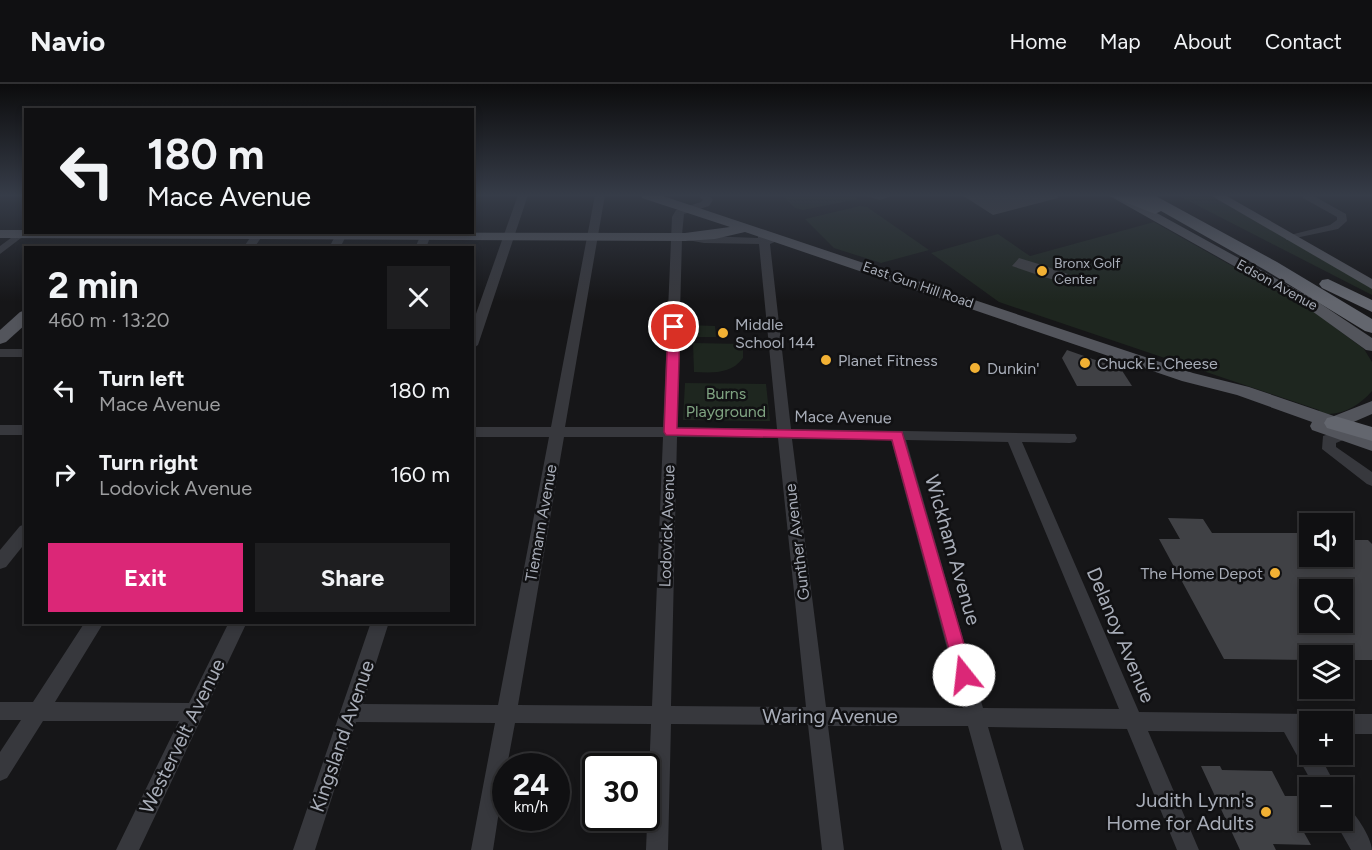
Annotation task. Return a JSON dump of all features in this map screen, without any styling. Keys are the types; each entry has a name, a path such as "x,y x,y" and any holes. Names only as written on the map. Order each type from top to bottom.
{"highway":[{"path":"1197,231 1271,266"},
{"path":"1207,231 1372,327"},
{"path":"1226,231 1372,307"},
{"path":"1339,429 1372,434"}],"main road":[{"path":"343,234 424,238 509,235 681,236 715,235 734,231"},
{"name":"East Gun Hill Road","path":"751,231 764,237 787,241 1188,377 1241,399 1339,429 1372,444"},
{"name":"Edson Avenue","path":"1179,231 1310,303 1372,346"},
{"path":"1284,231 1372,275"},
{"path":"1285,231 1372,285"},
{"path":"0,234 23,232"},
{"path":"99,246 111,234"},
{"path":"0,339 24,317"},
{"path":"1339,429 1372,407"}],"street":[{"path":"474,339 510,231"},
{"name":"Tiemann Avenue","path":"482,850 594,231"},
{"name":"Lodovick Avenue","path":"657,850 671,432 680,231"},
{"path":"1294,236 1317,231"},
{"path":"0,251 23,232"},
{"path":"681,236 704,240 764,237"},
{"name":"Gunther Avenue","path":"764,237 834,850"},
{"path":"0,352 24,353"},
{"path":"1339,429 1328,440 1329,449 1372,480"},
{"path":"0,430 24,430"},
{"name":"Mace Avenue","path":"474,432 671,432 1070,438"},
{"name":"Wickham Avenue","path":"897,435 1013,850"},
{"name":"Delanoy Avenue","path":"1013,437 1188,850"},
{"path":"0,562 24,532"},
{"path":"0,771 94,624"},
{"name":"Westervelt Avenue","path":"127,850 237,624"},
{"name":"Kingsland Avenue","path":"304,850 379,624"},
{"path":"0,711 194,712"},
{"name":"Waring Avenue","path":"351,713 1112,718 1133,721 1299,723"},
{"path":"1353,724 1372,724"},
{"path":"1352,831 1363,850"}],"green space":[{"path":"817,231 901,231 929,250 881,263 834,248"},
{"path":"1122,231 1170,231 1314,312 1364,349 1372,362 1372,391 1361,402 1341,412 1319,413 1319,410 999,302 931,253 998,234 1030,256"},
{"path":"1247,231 1274,231 1372,286 1372,295"},
{"path":"687,325 715,326 716,337 687,337"},
{"path":"693,343 743,344 743,358 727,370 694,372"},
{"name":"Burns Playground","path":"685,383 766,384 770,421 683,420"}],"building":[{"name":"Bronx Golf Center","path":"1019,258 1068,274 1062,282 1012,266"},
{"name":"Chuck E. Cheese","path":"1067,350 1121,369 1132,386 1077,386 1062,358"},
{"name":"The Home Depot","path":"1168,518 1203,519 1212,533 1299,533 1299,567 1353,567 1353,540 1368,540 1372,544 1372,660 1353,660 1353,645 1299,645 1299,660 1224,659 1159,539 1180,539"},
{"name":"Judith Lynn's Home for Adults","path":"1201,766 1220,766 1222,770 1272,771 1285,796 1299,796 1299,820 1297,820 1299,831 1303,831 1311,845 1273,844 1276,850 1240,850"}],"place":[{"name":"Bronx Golf Center","path":"1042,271"},
{"name":"Middle School 144","path":"723,333"},
{"name":"Planet Fitness","path":"826,360"},
{"name":"Chuck E. Cheese","path":"1085,363"},
{"name":"Dunkin'","path":"975,368"},
{"name":"The Home Depot","path":"1275,573"},
{"name":"Judith Lynn's Home for Adults","path":"1266,812"}],"route":[{"path":"674,327 671,432 897,435 964,675"}]}
